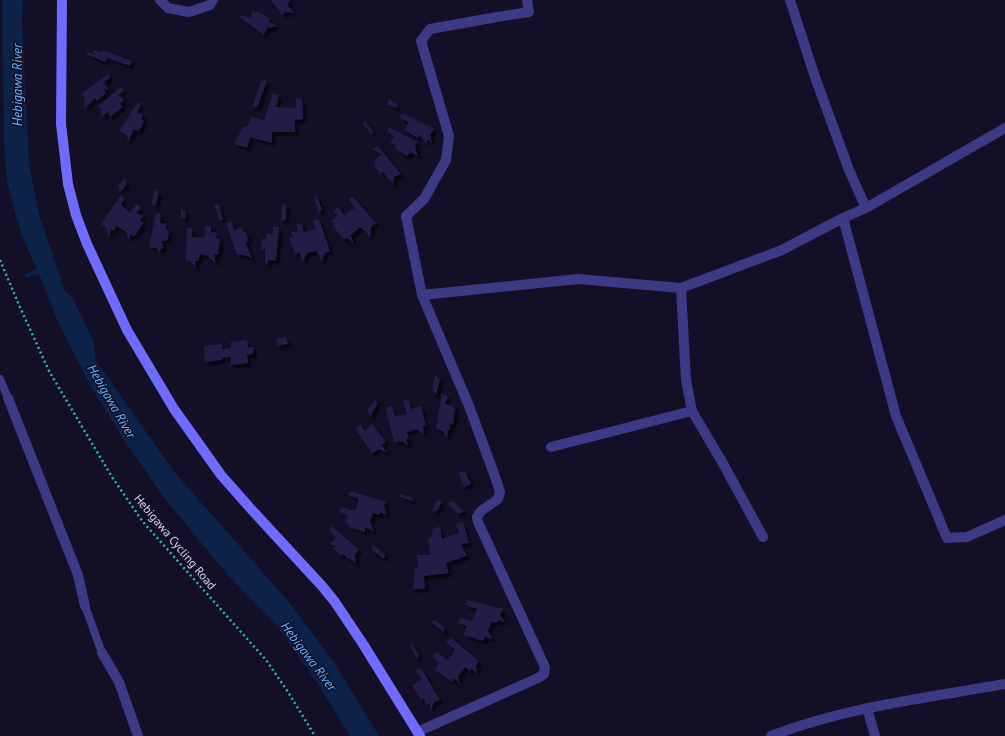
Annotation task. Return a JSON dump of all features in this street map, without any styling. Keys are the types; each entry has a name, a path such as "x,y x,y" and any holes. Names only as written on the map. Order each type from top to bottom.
{"street":[{"path":"62,0 61,124 68,184 76,215 87,244 126,330 174,409 221,475 335,602 363,644 418,734 544,674 544,667 478,522 477,517 481,511 498,499 500,492 469,406 422,295 406,216 424,199 446,160 449,136 421,41 430,29 529,12 527,0"},
{"path":"160,0 168,8 189,12 210,5 213,0"},
{"path":"790,0 815,76 849,170 866,208"},
{"path":"422,295 578,279 681,288 782,250 843,218 866,208 1005,128"},
{"path":"843,218 896,416 947,538 967,537 1005,520"},
{"path":"681,288 686,380 692,411 763,537"},
{"path":"8,398 78,575 85,606"},
{"path":"551,447 692,411"},
{"path":"102,652 119,682 138,736"},
{"path":"771,736 816,721 867,708 1005,684"},
{"path":"867,708 875,736"}],"lane":[{"path":"0,379 8,398"},
{"path":"85,606 102,652"}],"path":[{"name":"Hebigawa Cycling Road","path":"0,260 49,371 112,477 143,522 266,660 315,736"}],"water":[{"name":"Hebigawa River","path":"2,0 23,0 22,22 29,163 39,214 65,291 73,299 93,340 96,361 176,474 289,602 334,662 379,736 350,736 316,681 277,626 226,573 165,499 124,440 90,385 58,322 39,274 26,278 24,275 37,269 25,243 15,213 7,181 4,143"}],"building":[{"path":"271,0 291,0 287,4 294,13 286,12 282,15"},
{"path":"253,10 255,14 257,11 271,19 268,21 277,26 267,28 264,35 240,18 242,15 250,18"},
{"path":"94,50 101,52 103,50 131,61 130,66 107,58 105,62 86,54 87,52 93,54"},
{"path":"108,74 110,77 104,83 109,89 104,90 106,93 97,101 95,98 84,109 85,99 81,94"},
{"path":"267,80 258,106 252,108 261,81"},
{"path":"121,87 124,91 118,94 124,100 120,104 123,107 110,117 108,112 100,118 102,110 98,106"},
{"path":"273,93 279,96 276,107 296,108 296,98 302,99 303,119 295,120 295,132 272,132 272,143 250,137 247,148 234,144 243,127 247,127 251,117 264,120"},
{"path":"388,99 397,104 397,108 388,105"},
{"path":"138,102 141,104 137,113 143,114 141,119 144,121 139,131 134,129 128,142 127,136 119,131"},
{"path":"402,113 434,129 430,135 432,144 428,139 426,143 419,135 418,138 404,130 409,122 400,118"},
{"path":"364,120 373,131 373,135 363,125"},
{"path":"389,127 417,142 415,146 418,157 411,152 407,156 394,148 396,145 390,142 394,137 387,131"},
{"path":"378,146 401,174 394,177 393,185 383,172 381,174 374,166 376,164 374,160 381,155 373,149"},
{"path":"125,178 127,184 120,192 118,186"},
{"path":"154,189 159,193 155,207 152,203"},
{"path":"121,195 124,199 121,205 130,213 136,204 141,208 136,213 143,216 140,221 144,222 134,237 131,234 129,240 126,232 116,226 114,231 111,229 109,237 106,228 101,224"},
{"path":"316,195 322,209 319,213 314,198"},
{"path":"353,197 376,223 371,227 370,238 365,230 364,231 360,227 351,235 354,244 348,238 343,239 333,226 335,224 331,221 338,216 333,211 338,207 344,215 355,208 349,199"},
{"path":"214,204 219,205 223,220 219,219"},
{"path":"286,204 286,219 281,222 282,205"},
{"path":"181,208 186,212 185,219 181,217"},
{"path":"156,213 161,215 160,223 166,224 166,229 169,229 168,240 162,241 163,248 160,250 160,253 157,248 149,247"},
{"path":"319,219 330,251 325,253 321,262 317,251 307,253 302,263 300,253 295,254 289,238 293,237 291,232 298,231 296,224 301,223 304,232 315,229 313,220"},
{"path":"232,222 234,230 242,227 244,232 246,232 249,242 245,241 252,258 244,255 237,255 226,223"},
{"path":"205,226 211,226 211,232 217,233 216,238 220,239 218,255 214,254 216,264 208,256 200,254 198,261 195,261 196,269 191,262 186,261 187,228 192,228 192,237 205,238"},
{"path":"273,227 279,227 276,261 269,260 265,266 265,250 261,249 262,239 267,239 265,233 273,234"},
{"path":"286,337 288,344 277,346 277,339"},
{"path":"247,340 248,347 253,347 253,354 247,355 248,363 231,365 231,357 222,358 222,360 205,362 204,346 222,344 222,349 231,348 231,342"},
{"path":"435,375 440,380 436,395 432,390"},
{"path":"442,394 448,396 445,404 455,407 453,425 450,423 450,430 448,430 447,439 443,431 436,429"},
{"path":"376,398 377,405 370,416 367,411"},
{"path":"403,400 409,401 411,409 421,406 426,426 423,426 424,435 417,429 407,432 409,439 406,438 408,446 402,441 394,442 386,408 392,406 395,416 407,414"},
{"path":"372,424 386,442 382,445 387,453 379,449 372,454 355,428 360,425 365,431"},
{"path":"465,471 471,484 464,487 458,473"},
{"path":"350,491 386,502 384,505 387,515 380,512 379,515 373,513 370,522 374,532 365,527 365,532 348,527 349,524 345,522 348,516 340,512 341,507 355,511 359,499 348,495"},
{"path":"399,494 411,497 413,501 400,497"},
{"path":"442,500 438,510 432,511 436,501"},
{"path":"453,501 464,512 458,514 447,503"},
{"path":"463,522 469,543 461,544 467,556 446,563 449,573 424,576 425,589 413,589 415,567 418,567 417,555 430,555 428,538 431,537 433,528 440,527 442,539 459,533 456,524"},
{"path":"332,526 359,550 355,554 356,564 343,554 341,556 333,548 336,546 330,544 336,538 329,530"},
{"path":"373,545 385,555 384,559 372,550"},
{"path":"467,600 503,609 500,615 506,623 498,620 497,623 492,622 488,631 493,639 485,637 483,641 463,635 467,626 458,623 461,618 472,621 477,609 465,605"},
{"path":"433,619 444,627 444,632 432,623"},
{"path":"451,638 479,661 476,665 477,674 471,668 470,671 465,667 458,677 460,685 454,678 452,682 435,670 439,663 433,656 437,652 448,660 455,650 446,642"},
{"path":"411,643 419,655 417,659 410,646"},
{"path":"421,668 440,700 434,702 430,712 430,704 426,705 424,699 421,700 412,685 422,679 415,670"}]}
